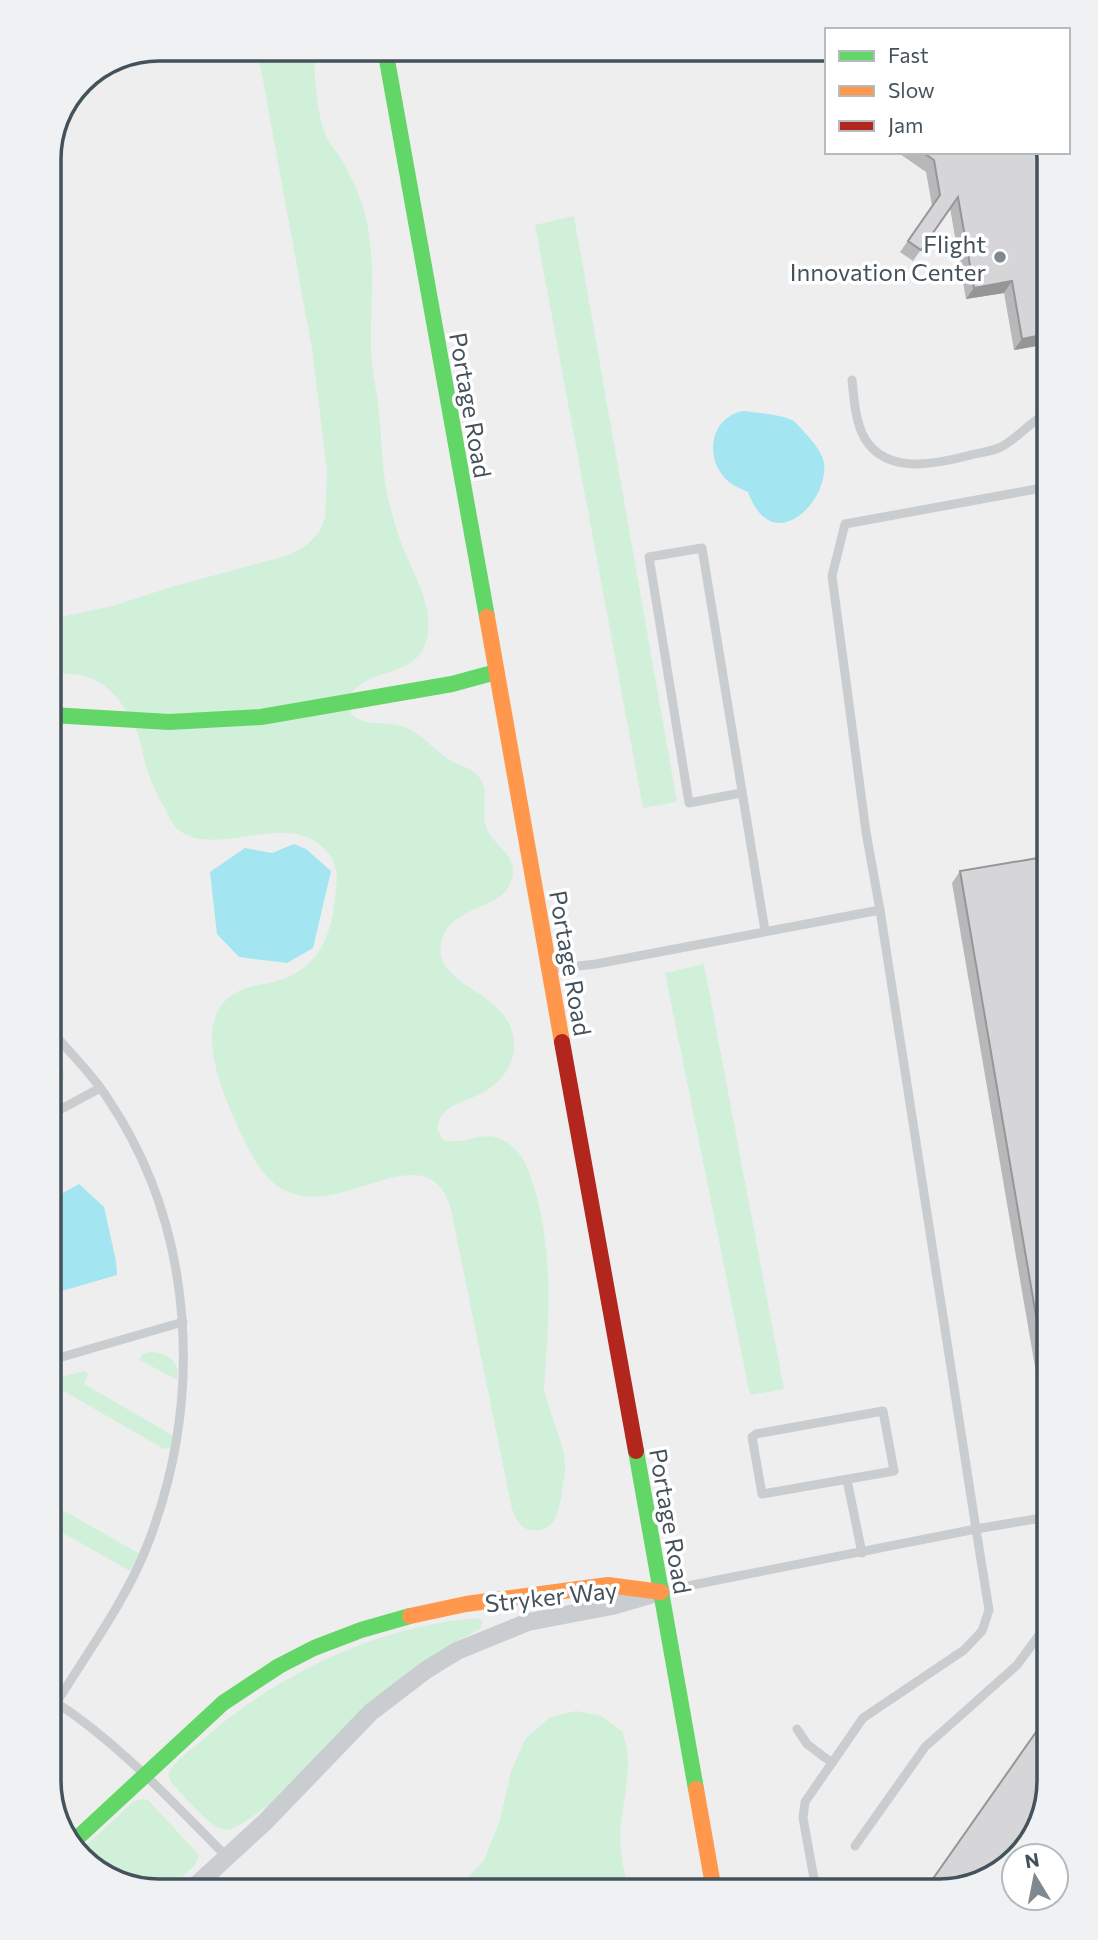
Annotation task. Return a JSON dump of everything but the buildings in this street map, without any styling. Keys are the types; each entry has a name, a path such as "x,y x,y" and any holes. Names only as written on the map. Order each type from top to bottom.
{"main road":[{"name":"Portage Road","path":"386,61 712,1879"},
{"path":"61,716 169,722 216,721 452,684 496,672"},
{"name":"Stryker Way","path":"79,1836 194,1728 248,1684 314,1648 403,1617 467,1604 608,1585 660,1592"}],"street":[{"name":"Stryker Way","path":"204,1879 228,1858 371,1712 426,1670 457,1651 528,1622 612,1606 660,1592"}],"lane":[{"path":"852,380 858,421 863,435 883,457 900,463 918,465 942,462 999,448 1037,420"},
{"path":"814,1879 803,1818 805,1802 863,1718 964,1650 982,1631 989,1610 866,832 832,576 845,524 1037,489"},
{"path":"741,793 689,803 649,557 702,548 765,931"},
{"path":"549,969 596,964 880,910"},
{"path":"61,1042 108,1099 139,1156 176,1261 183,1322 183,1367 176,1448 150,1538 136,1571 61,1695"},
{"path":"61,1109 100,1088"},
{"path":"61,1357 183,1322"},
{"path":"883,1411 894,1471 847,1480 762,1494 752,1437 756,1434 883,1411"},
{"path":"847,1480 862,1553"},
{"path":"660,1592 1037,1519"},
{"path":"855,1846 925,1747 1017,1665 1037,1640"},
{"path":"61,1705 85,1722 144,1776 228,1858"},
{"path":"797,1729 807,1744 832,1763"}],"green space":[{"path":"258,61 314,61 323,128 350,175 363,207 371,255 371,357 386,485 397,530 423,595 428,620 425,644 419,655 402,667 359,686 350,695 351,714 363,721 409,729 446,758 477,775 483,784 487,829 513,867 510,884 504,892 453,922 441,944 441,953 447,968 453,974 503,1014 514,1040 513,1057 506,1072 494,1085 446,1111 437,1129 443,1140 459,1141 489,1136 505,1141 521,1156 535,1190 548,1265 544,1389 562,1444 565,1466 556,1515 550,1525 539,1530 529,1530 521,1526 512,1509 451,1210 443,1191 426,1177 404,1176 325,1196 299,1195 274,1183 252,1155 243,1138 216,1070 212,1046 213,1024 221,1006 237,992 277,981 301,970 324,943 332,919 336,888 335,865 319,844 303,836 285,833 208,840 191,837 176,828 152,783 138,734 122,704 114,694 93,679 81,675 61,674 61,617 116,605 289,555 307,545 320,531 325,517 327,471 312,349"},
{"path":"574,216 677,802 643,808 535,225"},
{"path":"704,964 784,1389 750,1395 665,973"},
{"path":"61,1063 64,1073 61,1085"},
{"path":"150,1352 167,1356 175,1363 177,1380 140,1360 142,1354"},
{"path":"85,1371 88,1375 84,1384 172,1435 170,1448 164,1449 61,1389 61,1377"},
{"path":"61,1509 140,1554 130,1571 61,1532"},
{"path":"477,1618 483,1621 480,1629 456,1642 302,1778 242,1824 226,1830 219,1828 197,1810 171,1782 168,1775 182,1756 230,1717 295,1675 365,1643 402,1631"},
{"path":"576,1711 601,1716 623,1732 628,1761 620,1838 627,1879 466,1879 484,1860 500,1820 511,1771 526,1738 550,1717"},
{"path":"148,1800 199,1855 195,1865 180,1879 152,1879 127,1874 94,1855 85,1846 134,1801"}],"water":[{"path":"743,411 792,420 812,441 824,463 818,493 797,517 784,523 771,521 758,512 748,492 724,477 714,458 714,438 718,428 732,415"},
{"path":"294,844 306,849 331,871 313,948 287,963 239,957 217,934 210,872 245,848 272,853"},
{"path":"79,1184 104,1207 117,1275 61,1291 61,1194"}],"traffic: fast":[{"path":"387,61 487,617"},
{"path":"61,716 169,722 261,717 452,684 496,672"},
{"path":"636,1451 696,1789"},
{"path":"79,1836 223,1703 279,1666 314,1648 361,1630 410,1616"}],"traffic: slow":[{"path":"487,617 562,1042"},
{"path":"410,1616 466,1604 608,1585 661,1592"},
{"path":"696,1789 712,1879"}],"traffic: jam":[{"path":"562,1042 636,1451"}],"place":[{"name":"Flight Innovation Center","path":"1000,257"}]}
